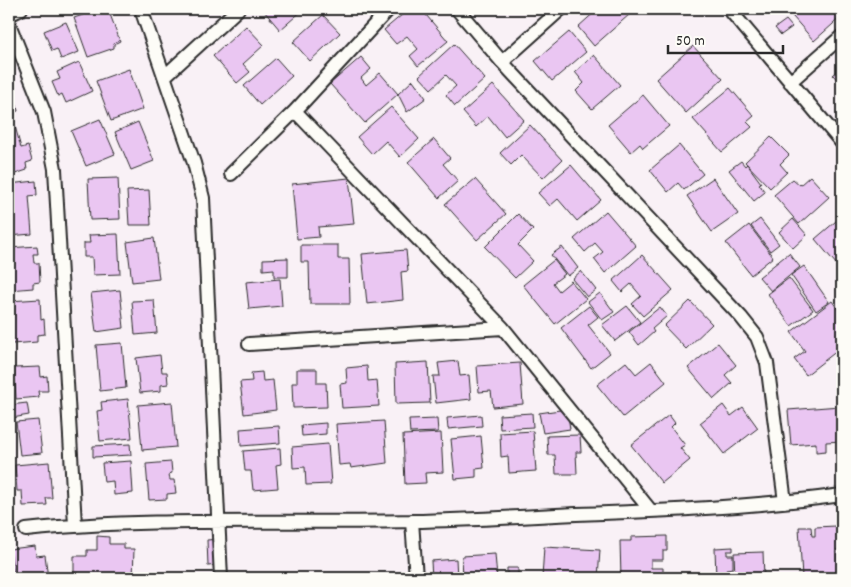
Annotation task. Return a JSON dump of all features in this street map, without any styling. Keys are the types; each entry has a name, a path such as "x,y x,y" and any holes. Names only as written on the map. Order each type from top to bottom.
{"street":[{"path":"9,15 20,9"},
{"path":"141,9 194,163 203,198 220,522 221,578"},
{"path":"165,76 238,9"},
{"path":"231,174 295,110 389,9"},
{"path":"457,9 502,62 741,317 757,337 767,364 785,502"},
{"path":"502,62 561,9"},
{"path":"729,9 842,143"},
{"path":"9,24 44,112 55,169 75,525"},
{"path":"790,82 842,36"},
{"path":"295,110 503,328 651,511"},
{"path":"249,344 503,328"},
{"path":"26,530 75,525 220,522 412,522 651,511 785,502 842,495"},
{"path":"412,522 416,578"}],"building":[{"path":"100,9 108,9 120,41 114,44 114,48 88,57 74,18"},
{"path":"267,9 304,9 280,30 264,11"},
{"path":"409,9 421,9 448,41 418,66 410,56 418,49 407,36 396,44 384,30"},
{"path":"598,9 625,9 630,14 594,46 578,27"},
{"path":"786,9 818,9 823,14 829,9 838,9 842,16 814,41"},
{"path":"323,15 340,33 310,61 293,42"},
{"path":"786,20 792,27 781,35 775,28"},
{"path":"66,22 79,52 61,59 57,49 52,51 44,31"},
{"path":"246,26 264,45 243,64 250,72 237,83 213,56"},
{"path":"569,32 586,52 552,81 535,61"},
{"path":"454,44 485,79 455,106 446,95 456,86 446,75 431,89 419,76"},
{"path":"693,46 723,79 686,113 656,79"},
{"path":"594,55 620,85 592,109 576,91 584,83 575,72"},
{"path":"361,57 371,69 361,78 366,85 380,73 398,94 365,123 330,84"},
{"path":"276,58 292,76 260,105 244,86"},
{"path":"79,62 92,91 66,103 62,94 58,96 52,82 60,79 57,72"},
{"path":"842,67 842,85 833,75"},
{"path":"129,69 143,109 111,121 96,81"},
{"path":"9,72 18,111 9,113"},
{"path":"413,80 426,98 407,112 398,94"},
{"path":"493,85 524,120 505,137 488,116 476,127 463,112"},
{"path":"730,88 754,116 747,122 752,127 722,152 693,119"},
{"path":"643,95 669,126 643,148 640,144 631,152 608,125"},
{"path":"391,107 419,139 400,157 386,141 372,154 357,137"},
{"path":"13,119 21,148 28,146 32,161 26,163 27,170 9,176 9,120"},
{"path":"100,119 115,154 86,166 71,131"},
{"path":"138,122 154,161 131,170 115,132"},
{"path":"530,125 562,160 543,178 521,155 511,165 500,153"},
{"path":"771,137 789,155 780,164 787,172 770,188 745,162"},
{"path":"434,139 450,158 443,164 458,181 439,198 408,162"},
{"path":"679,145 703,174 684,190 678,183 668,192 650,170"},
{"path":"741,161 745,166 747,164 761,183 759,184 765,192 754,201 729,170"},
{"path":"571,165 601,200 577,221 558,199 550,206 538,193"},
{"path":"810,176 829,197 799,224 774,195 793,179 800,185"},
{"path":"118,178 120,219 90,220 88,179"},
{"path":"349,178 354,224 318,227 319,237 297,239 292,184"},
{"path":"713,178 738,214 712,232 687,196"},
{"path":"475,179 506,214 477,240 445,204"},
{"path":"36,181 37,195 29,196 32,234 9,236 9,184"},
{"path":"149,190 151,225 129,225 127,191"},
{"path":"606,211 636,246 605,273 594,259 603,252 595,243 585,252 574,239"},
{"path":"518,214 533,230 518,245 533,261 515,278 485,247"},
{"path":"842,216 842,261 837,265 815,239"},
{"path":"760,219 779,244 770,251 751,226"},
{"path":"793,219 807,235 793,248 779,232"},
{"path":"749,225 773,257 751,275 726,243"},
{"path":"118,234 120,274 93,275 92,257 84,257 84,243 90,243 89,235"},
{"path":"154,238 159,279 132,282 127,242"},
{"path":"301,245 338,245 338,259 349,259 350,304 310,304 309,262 301,262"},
{"path":"37,246 38,254 33,254 34,263 39,263 40,282 33,283 33,288 9,290 9,248"},
{"path":"562,247 578,268 568,276 551,255"},
{"path":"406,250 408,271 401,272 403,300 367,304 362,254"},
{"path":"789,253 800,267 771,291 759,277"},
{"path":"642,255 673,290 643,316 632,304 641,296 631,284 622,292 613,281"},
{"path":"288,258 288,277 274,277 274,269 263,270 263,259"},
{"path":"554,260 565,274 553,283 559,291 571,281 586,299 555,324 523,285"},
{"path":"804,266 829,302 816,311 791,275"},
{"path":"581,271 596,290 587,297 572,279"},
{"path":"789,278 813,310 791,326 768,294"},
{"path":"280,279 282,306 249,309 246,282"},
{"path":"120,290 124,328 96,332 91,293"},
{"path":"600,293 614,312 602,320 588,302"},
{"path":"40,299 41,320 44,319 45,334 37,335 37,342 12,344 9,301"},
{"path":"154,300 157,333 135,335 132,301"},
{"path":"690,301 712,324 686,349 664,326"},
{"path":"832,301 842,315 842,347 806,375 794,359 805,351 791,332"},
{"path":"589,306 598,317 588,325 610,353 591,368 561,328"},
{"path":"627,306 640,322 615,341 602,325"},
{"path":"660,307 667,316 652,329 654,332 639,345 629,332"},
{"path":"122,343 126,388 100,391 96,345"},
{"path":"718,343 736,365 725,375 732,383 714,399 688,368"},
{"path":"160,355 162,372 167,372 168,384 161,385 161,391 140,393 136,358"},
{"path":"458,361 460,376 469,375 471,399 436,403 433,376 440,376 438,363"},
{"path":"428,362 430,403 396,404 395,364"},
{"path":"626,362 636,374 651,362 666,382 623,417 597,385"},
{"path":"520,363 523,404 493,407 491,391 479,392 477,366"},
{"path":"367,366 368,381 377,380 379,406 342,408 340,384 347,383 346,368"},
{"path":"40,367 41,377 47,376 48,391 38,391 39,397 16,399 14,368"},
{"path":"297,369 317,369 317,383 326,383 327,407 293,408 292,383 297,383"},
{"path":"262,372 263,381 273,380 276,410 244,414 240,382 252,381 251,373"},
{"path":"128,399 132,438 100,441 97,411 102,410 101,402"},
{"path":"172,402 176,447 142,450 138,405"},
{"path":"27,403 29,415 12,418 10,405"},
{"path":"723,405 731,416 743,407 758,428 724,454 700,423"},
{"path":"840,406 842,441 826,442 826,451 816,452 816,443 791,445 788,410"},
{"path":"567,409 570,429 543,433 539,413"},
{"path":"532,413 533,427 500,429 499,415"},
{"path":"481,415 482,426 448,429 447,418"},
{"path":"669,415 675,423 671,427 685,445 680,448 690,460 662,483 631,445"},
{"path":"437,419 438,432 410,433 409,420"},
{"path":"38,420 42,453 20,455 16,422"},
{"path":"384,421 387,463 351,468 350,464 339,465 336,424"},
{"path":"326,423 326,434 302,436 301,425"},
{"path":"279,426 280,443 241,446 240,429"},
{"path":"533,431 536,471 509,473 508,456 501,457 500,433"},
{"path":"441,433 443,472 425,473 426,483 405,484 403,435"},
{"path":"580,435 581,452 576,452 577,474 556,474 555,455 548,455 547,436"},
{"path":"481,436 484,468 476,469 476,477 455,479 451,439"},
{"path":"130,444 131,455 93,457 93,446"},
{"path":"328,444 331,484 306,485 305,467 293,468 292,447"},
{"path":"280,448 281,464 276,465 278,488 253,490 251,471 245,471 243,451"},
{"path":"131,461 133,493 114,495 113,481 104,482 102,463"},
{"path":"49,462 52,498 46,498 47,505 23,506 22,491 17,491 15,465"},
{"path":"171,462 172,473 169,474 170,480 174,480 176,493 167,494 167,499 149,500 146,464"},
{"path":"836,526 839,549 837,549 838,575 802,577 799,527 811,527 812,536 815,536 815,527"},
{"path":"97,536 109,537 109,544 124,544 124,549 134,549 133,578 74,577 74,556 87,556 87,550 97,550"},
{"path":"667,536 667,551 663,551 663,560 651,560 651,568 663,568 663,578 621,578 620,541 631,541 631,537"},
{"path":"219,539 218,565 208,566 207,540"},
{"path":"35,546 36,556 45,555 48,578 14,578 10,549"},
{"path":"544,547 600,550 598,578 542,578"},
{"path":"733,547 733,551 727,551 727,555 733,555 733,568 726,569 727,578 716,578 715,548"},
{"path":"763,552 764,578 735,578 734,553"},
{"path":"495,554 497,578 463,578 462,556"},
{"path":"456,559 457,578 432,578 431,561"},
{"path":"507,568 518,568 518,578 507,578"}]}
